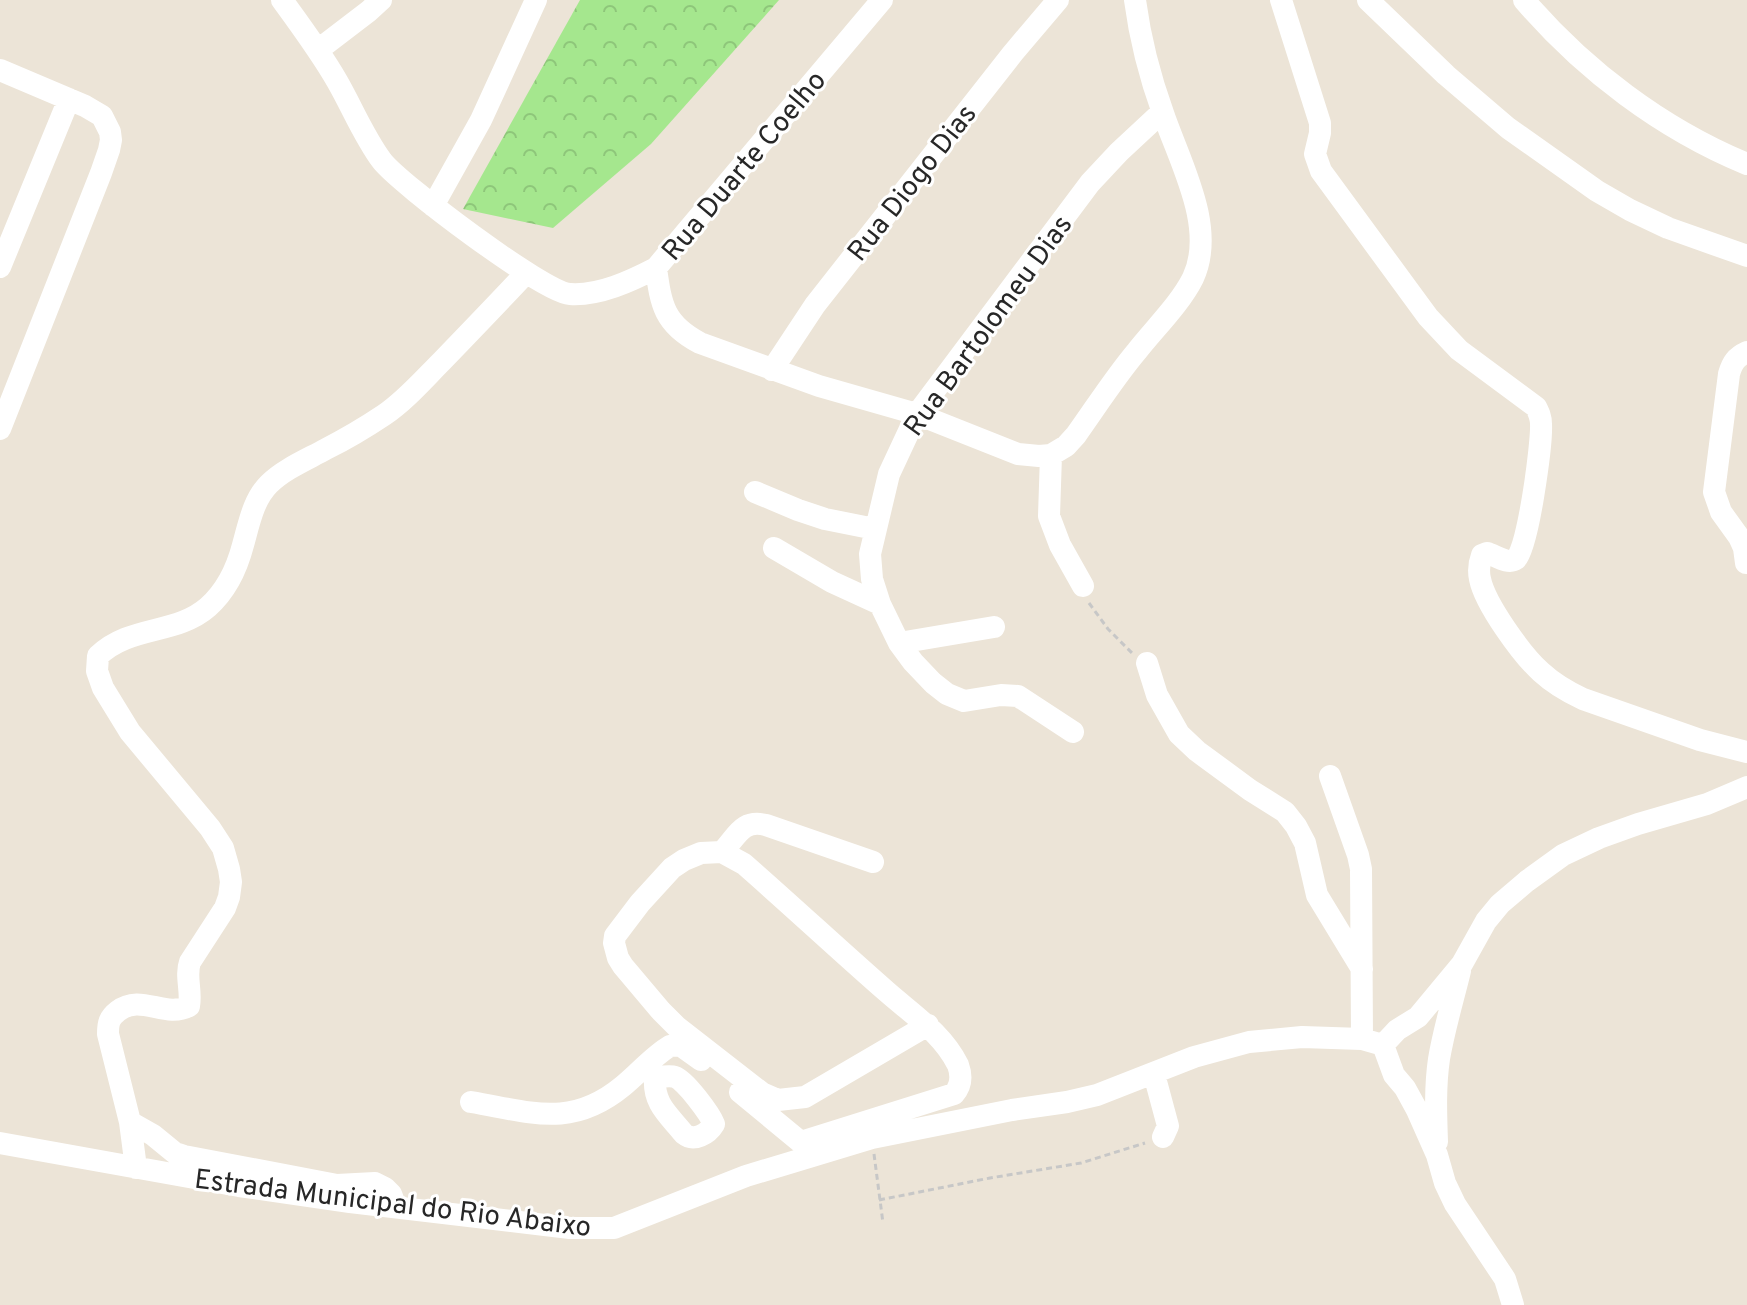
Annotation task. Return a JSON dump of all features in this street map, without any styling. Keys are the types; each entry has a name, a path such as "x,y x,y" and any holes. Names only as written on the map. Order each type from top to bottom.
{"street":[{"name":"Rua Duarte Coelho","path":"282,0 318,50 381,159 394,175 526,273 568,294 590,293 656,268 882,0"},
{"path":"318,50 381,0"},
{"path":"433,206 481,120 536,0"},
{"name":"Rua Diogo Dias","path":"772,370 815,305 1058,0"},
{"path":"656,268 660,293 671,321 684,334 700,343 819,386 917,414 1018,454 1051,455 1076,435 1185,290 1194,276 1199,256 1201,235 1197,211 1162,112 1141,36 1135,0"},
{"path":"1281,0 1320,123 1315,154 1321,171 1428,317 1459,350 1539,412 1538,460 1530,517 1521,551 1513,560 1490,554 1481,557 1478,568 1485,593 1527,657 1554,684 1583,699 1700,740 1747,752"},
{"path":"1368,0 1446,75 1508,128 1597,191 1668,228 1747,256"},
{"path":"1524,0 1544,24 1633,99 1676,129 1747,164"},
{"path":"0,70 85,106 102,116 110,132 109,150 0,429"},
{"path":"0,267 69,99"},
{"name":"Rua Bartolomeu Dias","path":"1073,732 1018,696 1001,695 964,701 947,694 933,683 899,643 880,604 872,579 870,554 889,474 917,414 1090,183 1162,112"},
{"path":"136,1168 130,1122 108,1034 109,1021 128,1004 145,1004 171,1011 180,1011 189,1006 190,962 225,908 231,882 223,848 210,828 130,732 103,688 97,671 98,656 109,645 134,634 177,624 211,604 232,575 252,510 268,484 387,413 526,273"},
{"path":"1746,563 1744,548 1721,512 1714,492 1731,365 1747,352"},
{"path":"1051,455 1049,516 1060,545 1083,586"},
{"path":"755,492 825,519 875,529"},
{"path":"774,548 832,582 880,604"},
{"path":"899,643 994,627"},
{"path":"1147,663 1157,695 1179,734 1228,774 1285,812 1296,826 1305,843 1317,895 1362,969"},
{"path":"1330,776 1361,869 1362,969 1372,1042 1417,1110 1455,1204 1505,1279 1513,1305"},
{"path":"1372,1042 1418,1017 1462,964 1486,921 1500,904 1563,855 1599,838 1707,804 1747,787"},
{"path":"722,852 738,832 753,822 873,862"},
{"path":"471,1102 546,1115 577,1112 649,1073 664,1049 680,1045 808,1148 954,1094 960,1084 960,1071 928,1025 744,864 722,852 701,853 672,868 640,903 615,936 615,949 623,966 677,1027 762,1093 778,1100 813,1094 928,1025"},
{"path":"1437,1155 1439,1062 1462,964"},
{"path":"1418,1017 1445,1027"},
{"name":"Estrada Municipal do Rio Abaixo","path":"0,1143 239,1186 570,1228 614,1228 808,1148 1082,1099 1194,1057 1249,1042 1302,1037 1372,1042"},
{"path":"1154,1074 1168,1126 1163,1137"},
{"path":"1405,1088 1415,1094 1436,1093"},
{"path":"130,1122 184,1156 337,1185 375,1183 391,1194 396,1207"}],"path":[{"path":"1083,586 1096,614 1123,645 1147,663"},
{"path":"879,1200 1081,1163 1163,1137"},
{"path":"872,1138 883,1223"}],"green space":[{"path":"580,0 779,0 651,144 553,228 463,209"}]}
